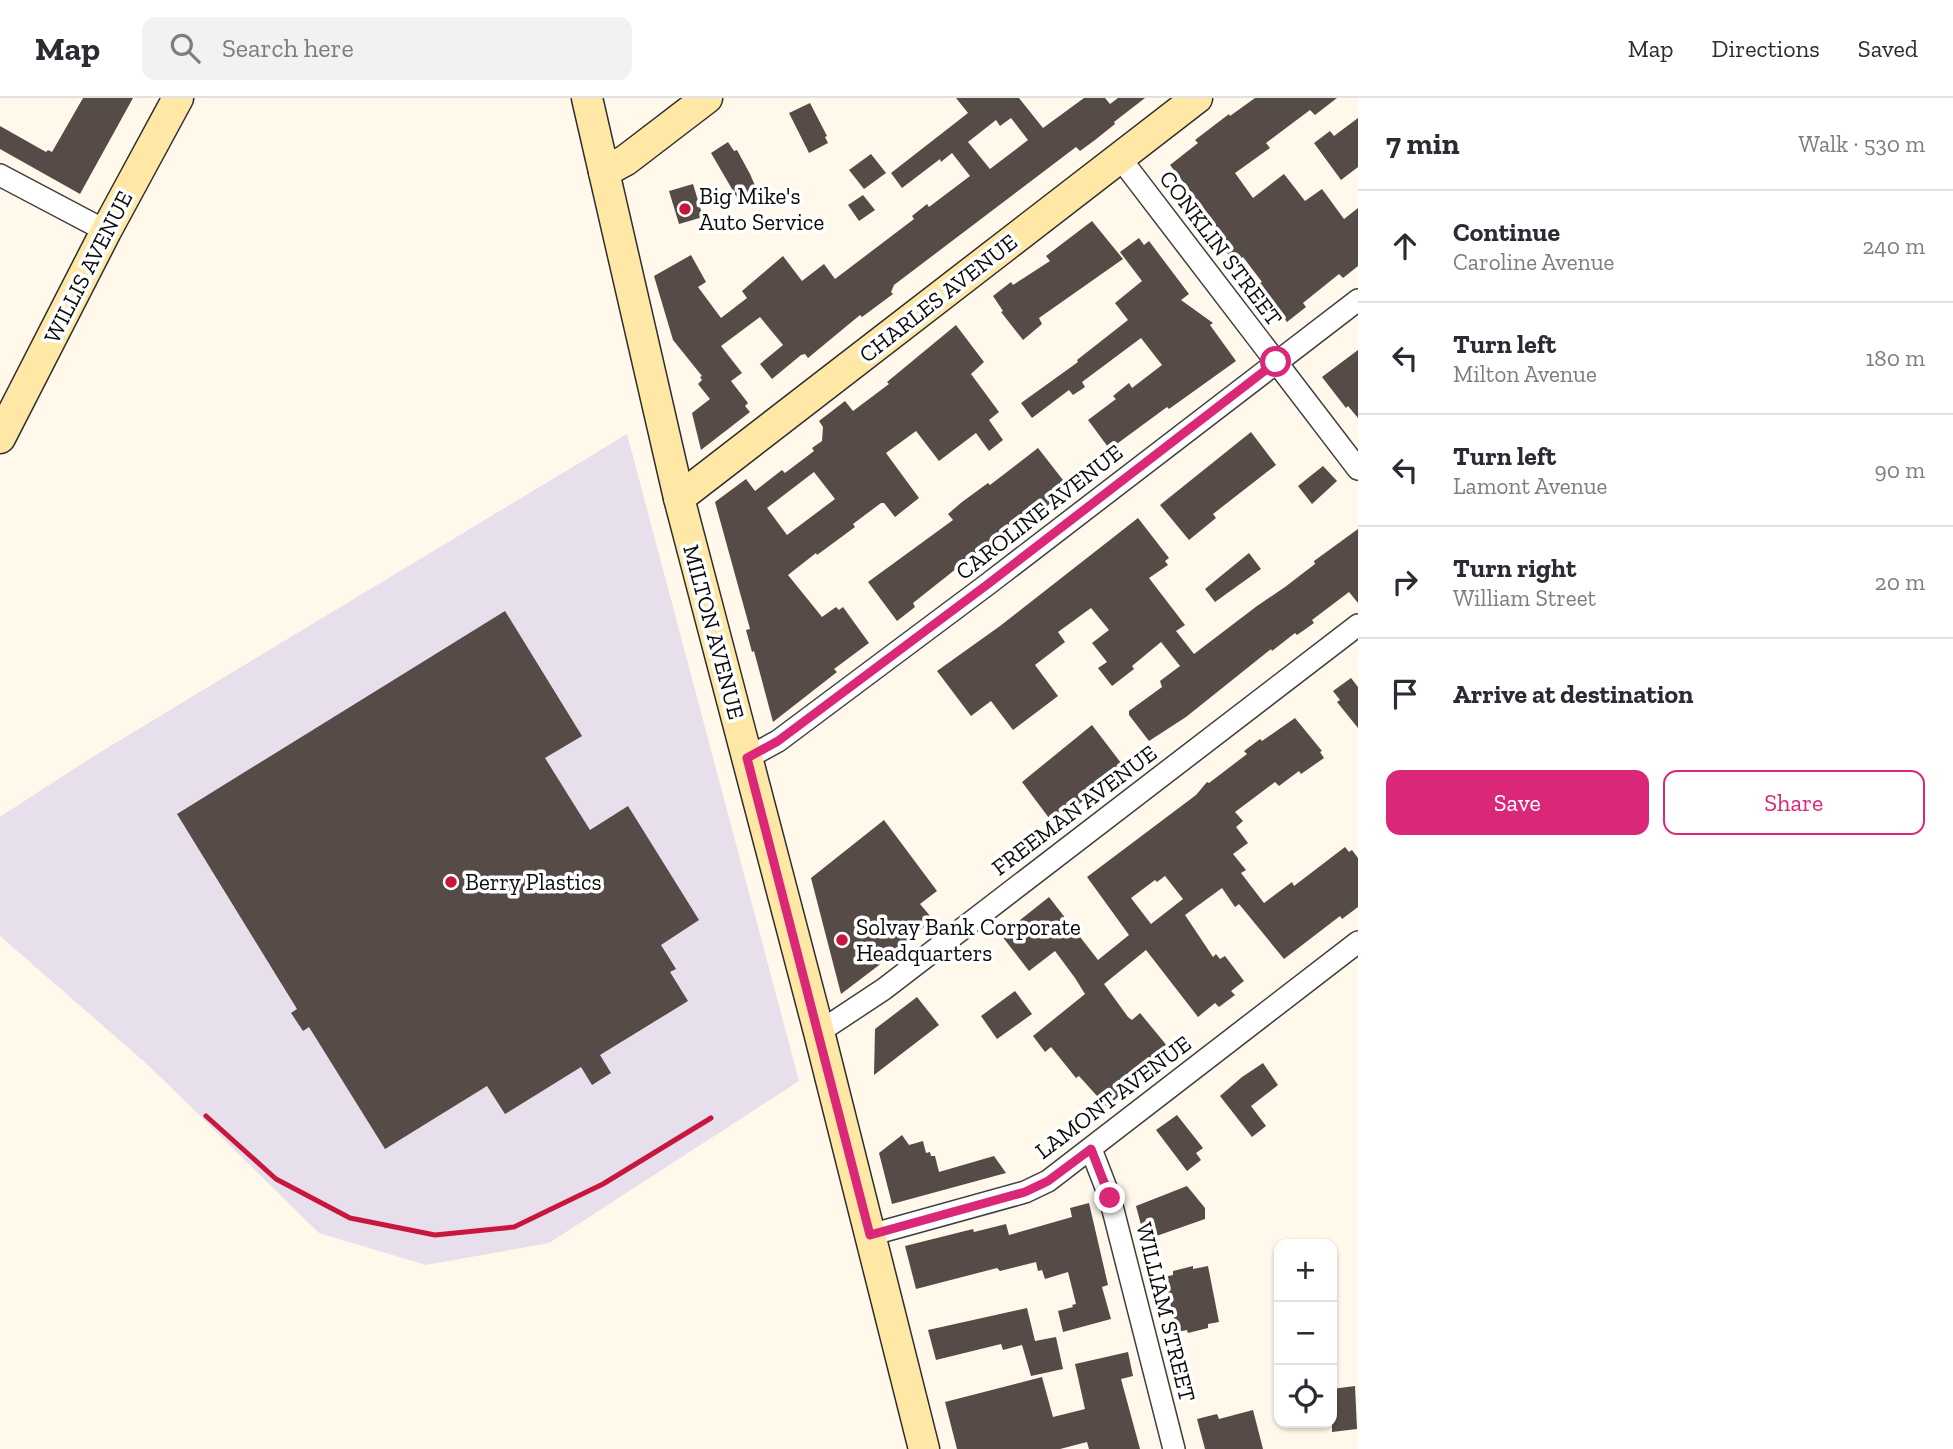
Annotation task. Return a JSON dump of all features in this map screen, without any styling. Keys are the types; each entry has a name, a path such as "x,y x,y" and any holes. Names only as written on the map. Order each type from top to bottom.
{"main road":[{"name":"WILLIS AVENUE","path":"0,438 106,231 178,98"},
{"name":"MILTON AVENUE","path":"587,98 679,498 819,1032 924,1449"},
{"path":"604,172 626,160 707,98"},
{"name":"CHARLES AVENUE","path":"679,498 1197,98"}],"street":[{"name":"CONKLIN STREET","path":"1120,158 1358,469"},
{"path":"0,175 106,231"},
{"name":"CAROLINE AVENUE","path":"747,758 778,741 988,584 1358,300"},
{"name":"FREEMAN AVENUE","path":"819,1032 884,989 1358,625"},
{"name":"LAMONT AVENUE","path":"870,1235 1025,1192 1048,1181 1358,942"},
{"name":"WILLIAM STREET","path":"1091,1149 1110,1198 1174,1449"}],"shaded area":[{"path":"627,434 799,1081 549,1243 426,1265 319,1233 148,1065 0,936 0,817 89,759"}],"building":[{"path":"83,98 133,98 80,194 0,149 0,126 46,152 52,152"},
{"path":"956,98 1019,98 1043,128 1084,98 1105,98 1110,104 1118,98 1145,98 1095,140 1080,151 1076,147 894,285 891,292 893,294 862,317 860,315 808,358 805,354 801,355 772,379 760,364 783,345 760,317 721,346 742,373 731,381 748,403 745,406 750,412 701,450 692,413 710,399 698,384 702,376 673,340 654,276 691,255 706,282 698,287 721,318 747,298 742,291 783,256 802,281 824,264 835,279 914,219 912,216 927,204 929,207 970,176 952,153 902,188 891,173 968,113","holes":["1011,118 1028,140 990,169 968,142 996,120 1000,126"]},
{"path":"1255,98 1337,98 1315,115 1310,110 1266,143 1270,148 1235,173 1253,198 1284,174 1305,201 1322,189 1344,219 1358,208 1358,266 1343,278 1339,274 1303,303 1306,307 1287,322 1258,284 1262,282 1243,257 1235,263 1225,250 1230,247 1170,165 1198,143 1195,140"},
{"path":"810,103 828,143 809,153 789,113"},
{"path":"1358,118 1358,167 1341,180 1314,143 1330,131 1334,136"},
{"path":"728,142 734,151 737,150 757,190 739,201 711,153"},
{"path":"871,154 886,173 864,189 849,170"},
{"path":"693,184 703,217 679,224 669,191"},
{"path":"863,195 875,210 859,221 848,205"},
{"path":"1092,221 1123,259 1039,318 1042,324 1023,340 1001,312 1003,311 993,296 1011,282 1013,285 1050,261 1046,256"},
{"path":"1139,238 1144,245 1149,241 1189,294 1181,300 1213,323 1210,325 1236,361 1114,446 1111,443 1108,447 1088,420 1116,399 1113,396 1129,383 1132,388 1162,365 1141,338 1082,382 1085,387 1073,395 1069,390 1032,418 1021,403 1078,362 1077,360 1128,320 1115,303 1142,281 1120,252"},
{"path":"956,325 984,362 971,374 999,412 989,420 1003,440 989,451 976,433 939,461 916,431 886,453 919,498 895,517 884,503 881,503 853,524 855,527 788,575 822,617 836,607 839,610 843,607 869,643 834,669 837,672 773,722 746,630 750,629 715,502 746,479 755,491 782,470 785,473 814,451 812,448 822,441 823,427 819,421 845,401 853,411 889,384 887,382","holes":["814,472 835,499 787,535 767,508"]},
{"path":"1358,350 1358,418 1348,406 1346,408 1322,377"},
{"path":"1251,432 1276,465 1213,514 1216,518 1189,540 1160,505"},
{"path":"1038,448 1070,489 1028,520 1024,515 913,603 915,607 897,621 868,582 953,520 948,514 962,502 988,483 990,485"},
{"path":"1323,466 1337,481 1312,504 1298,486"},
{"path":"1138,518 1169,558 1165,561 1168,565 1149,578 1185,625 1176,631 1194,654 1358,529 1358,603 1349,592 1312,620 1314,623 1297,635 1295,633 1272,651 1271,649 1186,717 1149,741 1129,715 1129,711 1162,687 1160,681 1180,666 1161,642 1112,686 1098,668 1107,662 1092,643 1109,630 1091,608 1058,632 1065,642 1035,665 1058,696 1013,730 991,701 971,716 937,671 1000,626"},
{"path":"1249,553 1261,569 1215,602 1205,589"},
{"name":"Berry Plastics","path":"505,611 582,736 545,758 590,830 628,806 699,920 661,945 676,969 670,972 688,1001 600,1055 611,1073 592,1085 581,1067 505,1114 487,1086 385,1149 309,1027 303,1031 291,1013 297,1009 177,814"},
{"path":"1351,678 1358,687 1358,728 1337,702 1340,700 1333,691"},
{"path":"1295,718 1322,751 1320,752 1324,758 1301,774 1299,771 1279,786 1275,782 1235,812 1243,821 1236,827 1248,843 1233,854 1246,870 1241,873 1264,903 1292,882 1294,886 1345,847 1349,852 1352,850 1358,858 1358,907 1342,919 1340,916 1284,959 1239,904 1235,907 1222,888 1185,915 1213,957 1216,954 1220,959 1225,956 1244,981 1231,991 1235,995 1219,1007 1215,1003 1198,1017 1146,950 1104,984 1128,1017 1132,1020 1140,1013 1168,1047 1115,1089 1120,1095 1107,1107 1079,1076 1076,1078 1051,1047 1045,1052 1033,1036 1085,994 1055,951 1029,971 1001,935 1049,897 1098,960 1129,935 1087,877 1196,795 1207,782 1247,754 1244,751 1260,739 1262,741","holes":["1165,876 1183,899 1151,924 1131,898"]},
{"path":"1092,725 1121,763 1117,766 1119,768 1092,789 1095,793 1052,822 1022,782"},
{"path":"884,820 937,891 920,904 931,917 922,924 924,927 897,948 899,950 841,994 811,878"},
{"path":"1015,991 1032,1014 997,1039 981,1016"},
{"path":"917,997 939,1025 874,1075 875,1029"},
{"path":"1263,1063 1278,1085 1251,1106 1266,1126 1252,1137 1220,1096"},
{"path":"1177,1115 1203,1148 1196,1153 1201,1160 1187,1171 1156,1130"},
{"path":"902,1135 909,1145 923,1141 926,1153 930,1152 931,1156 935,1156 939,1172 994,1156 1006,1173 892,1204 879,1153"},
{"path":"1187,1186 1205,1208 1205,1219 1145,1240 1136,1206"},
{"path":"1089,1203 1108,1285 1102,1287 1111,1319 1063,1332 1058,1311 1076,1304 1068,1272 1045,1279 1042,1270 1038,1271 1036,1262 1000,1271 997,1268 916,1289 905,1246 973,1229 974,1232 1006,1224 1009,1235 1072,1217 1070,1208"},
{"path":"1193,1266 1193,1269 1208,1266 1219,1322 1188,1333 1187,1330 1177,1332 1164,1277 1173,1275 1173,1271"},
{"path":"1027,1308 1035,1341 1056,1337 1063,1369 1031,1376 1022,1345 1003,1350 1001,1344 936,1360 928,1330"},
{"path":"1128,1352 1133,1376 1121,1379 1140,1449 1089,1449 1087,1442 1060,1449 957,1449 945,1402 1042,1377 1053,1417 1085,1409 1075,1364"},
{"path":"1355,1386 1357,1429 1332,1432 1332,1428 1337,1428 1337,1388"},
{"path":"1253,1410 1263,1449 1205,1449 1197,1419 1217,1414 1219,1419"}],"railway":[{"path":"206,1116 276,1179 350,1218 435,1235 514,1227 603,1184 711,1118"}],"place":[{"name":"Big Mike's Auto Service","path":"685,209"},
{"name":"Berry Plastics","path":"451,882"},
{"name":"Solvay Bank Corporate Headquarters","path":"842,940"}],"route":[{"path":"1110,1198 1091,1149 1048,1181 1025,1192 870,1235 747,758 778,741 988,584 1276,362"}]}
